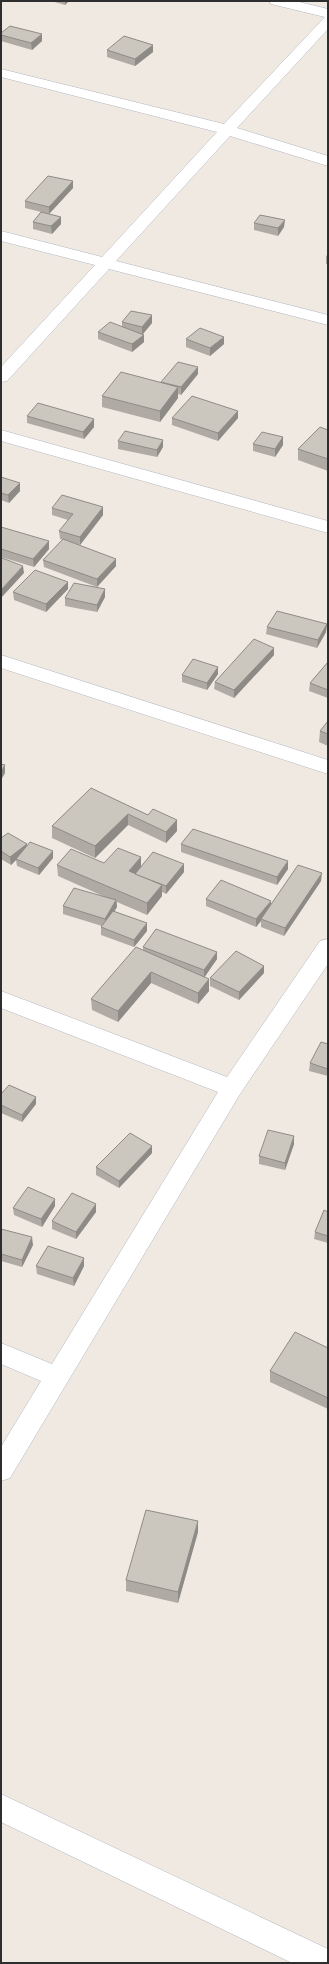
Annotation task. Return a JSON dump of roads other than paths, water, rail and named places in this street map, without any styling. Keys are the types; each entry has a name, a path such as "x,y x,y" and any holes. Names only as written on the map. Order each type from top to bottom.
{"street":[{"path":"276,1 328,12"},
{"path":"1,377 328,20"},
{"path":"1,73 228,130 328,161"},
{"path":"1,236 328,320"},
{"path":"1,435 328,527"},
{"path":"1,661 328,767"},
{"path":"1,1470 232,1088 328,947"},
{"path":"1,999 232,1088"},
{"path":"1,1353 57,1377"},
{"path":"1,1808 324,1963"}]}
